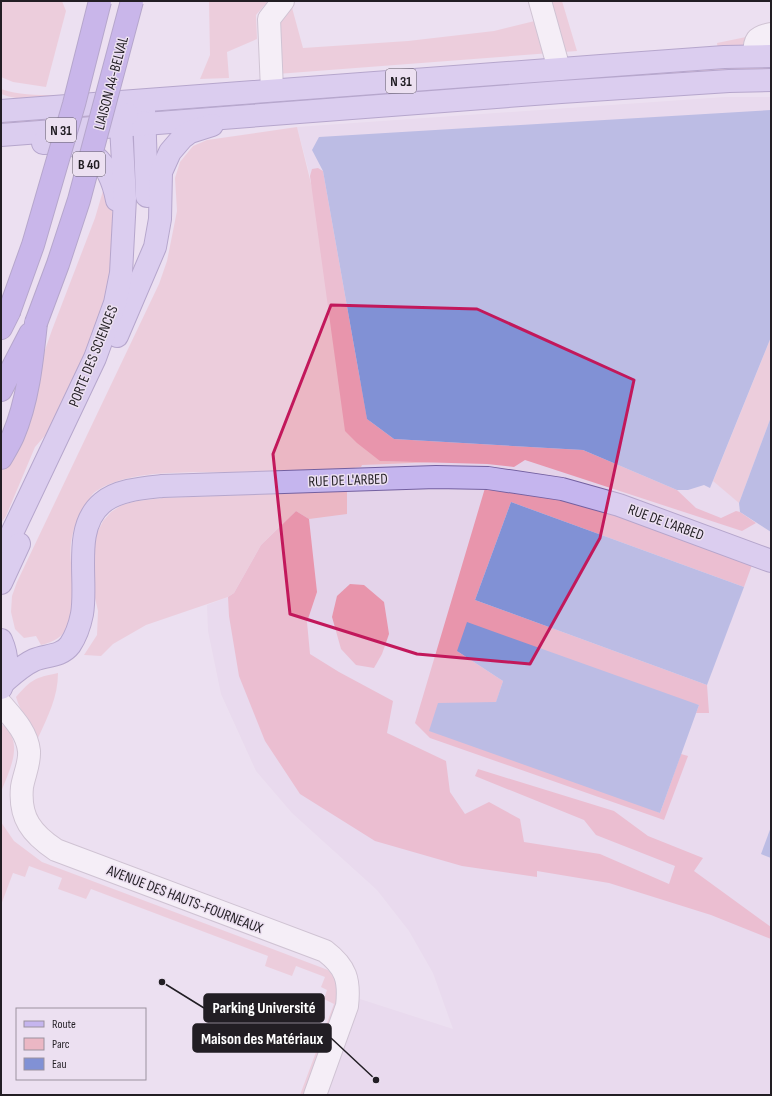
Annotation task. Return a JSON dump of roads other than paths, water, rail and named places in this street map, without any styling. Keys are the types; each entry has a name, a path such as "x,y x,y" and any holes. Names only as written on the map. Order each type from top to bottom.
{"highway":[{"name":"LIAISON A4-BELVAL","path":"4,320 33,245 68,126 100,1"},
{"name":"LIAISON A4-BELVAL","path":"36,323 58,264 79,200 132,1"},
{"name":"B 40","path":"1,390 36,323"},
{"name":"B 40","path":"1,458 13,436 24,403 32,361 36,323"}],"main road":[{"name":"N 31","path":"144,110 210,102 243,93 272,90 724,57 762,56"},
{"path":"559,69 561,92"},
{"name":"N 31","path":"1,111 63,106 254,115 561,92 729,81 771,80"},
{"path":"1,99 7,101 63,106"},
{"path":"121,126 123,118 130,111 144,110"},
{"name":"PORTE DES SCIENCES","path":"142,278 147,238 148,210 144,110"},
{"name":"PORTE DES SCIENCES","path":"1,583 111,349 155,247 160,219 161,172 170,152 182,138 194,130 254,115"},
{"name":"N 31","path":"1,135 121,126"},
{"name":"PORTE DES SCIENCES","path":"1,556 95,358 115,303 121,273 124,233 125,198 121,126"},
{"name":"N 31","path":"1,146 58,142 88,150 98,158 108,171 116,193 124,233"},
{"name":"RUE DE L'ARBED","path":"3,685 20,668 36,659 53,656 69,646 78,630 82,614 84,599 84,545 87,528 92,515 102,503 116,495 134,489 162,486 428,477 488,478 562,489 619,505 771,561"},
{"path":"3,645 7,666 3,685"},
{"name":"RUE DE L'ARBED","path":"3,645 36,659"}],"street":[{"path":"272,90 269,19 283,1"},
{"path":"540,1 559,69"},
{"path":"762,56 754,43 757,38 771,34"},
{"name":"AVENUE DES HAUTS-FOURNEAUX","path":"1,704 22,730 27,741 29,752 22,787 22,802 24,813 30,828 41,840 56,850 325,951 336,960 345,974 349,990 347,1006 315,1095"}],"water":[{"path":"771,110 771,337 710,488 704,485 688,490 677,490 583,450 394,439 367,419 323,171 312,150 319,137"},
{"path":"771,417 771,532 740,512 739,503"},
{"path":"511,502 744,587 707,685 475,600"},
{"path":"467,622 699,705 660,813 429,731 438,703 496,702 503,681 457,651"},
{"path":"771,827 771,858 761,854"}],"place":[{"name":"Parking Université","path":"162,982"},
{"name":"Maison des Matériaux","path":"376,1080"}]}
